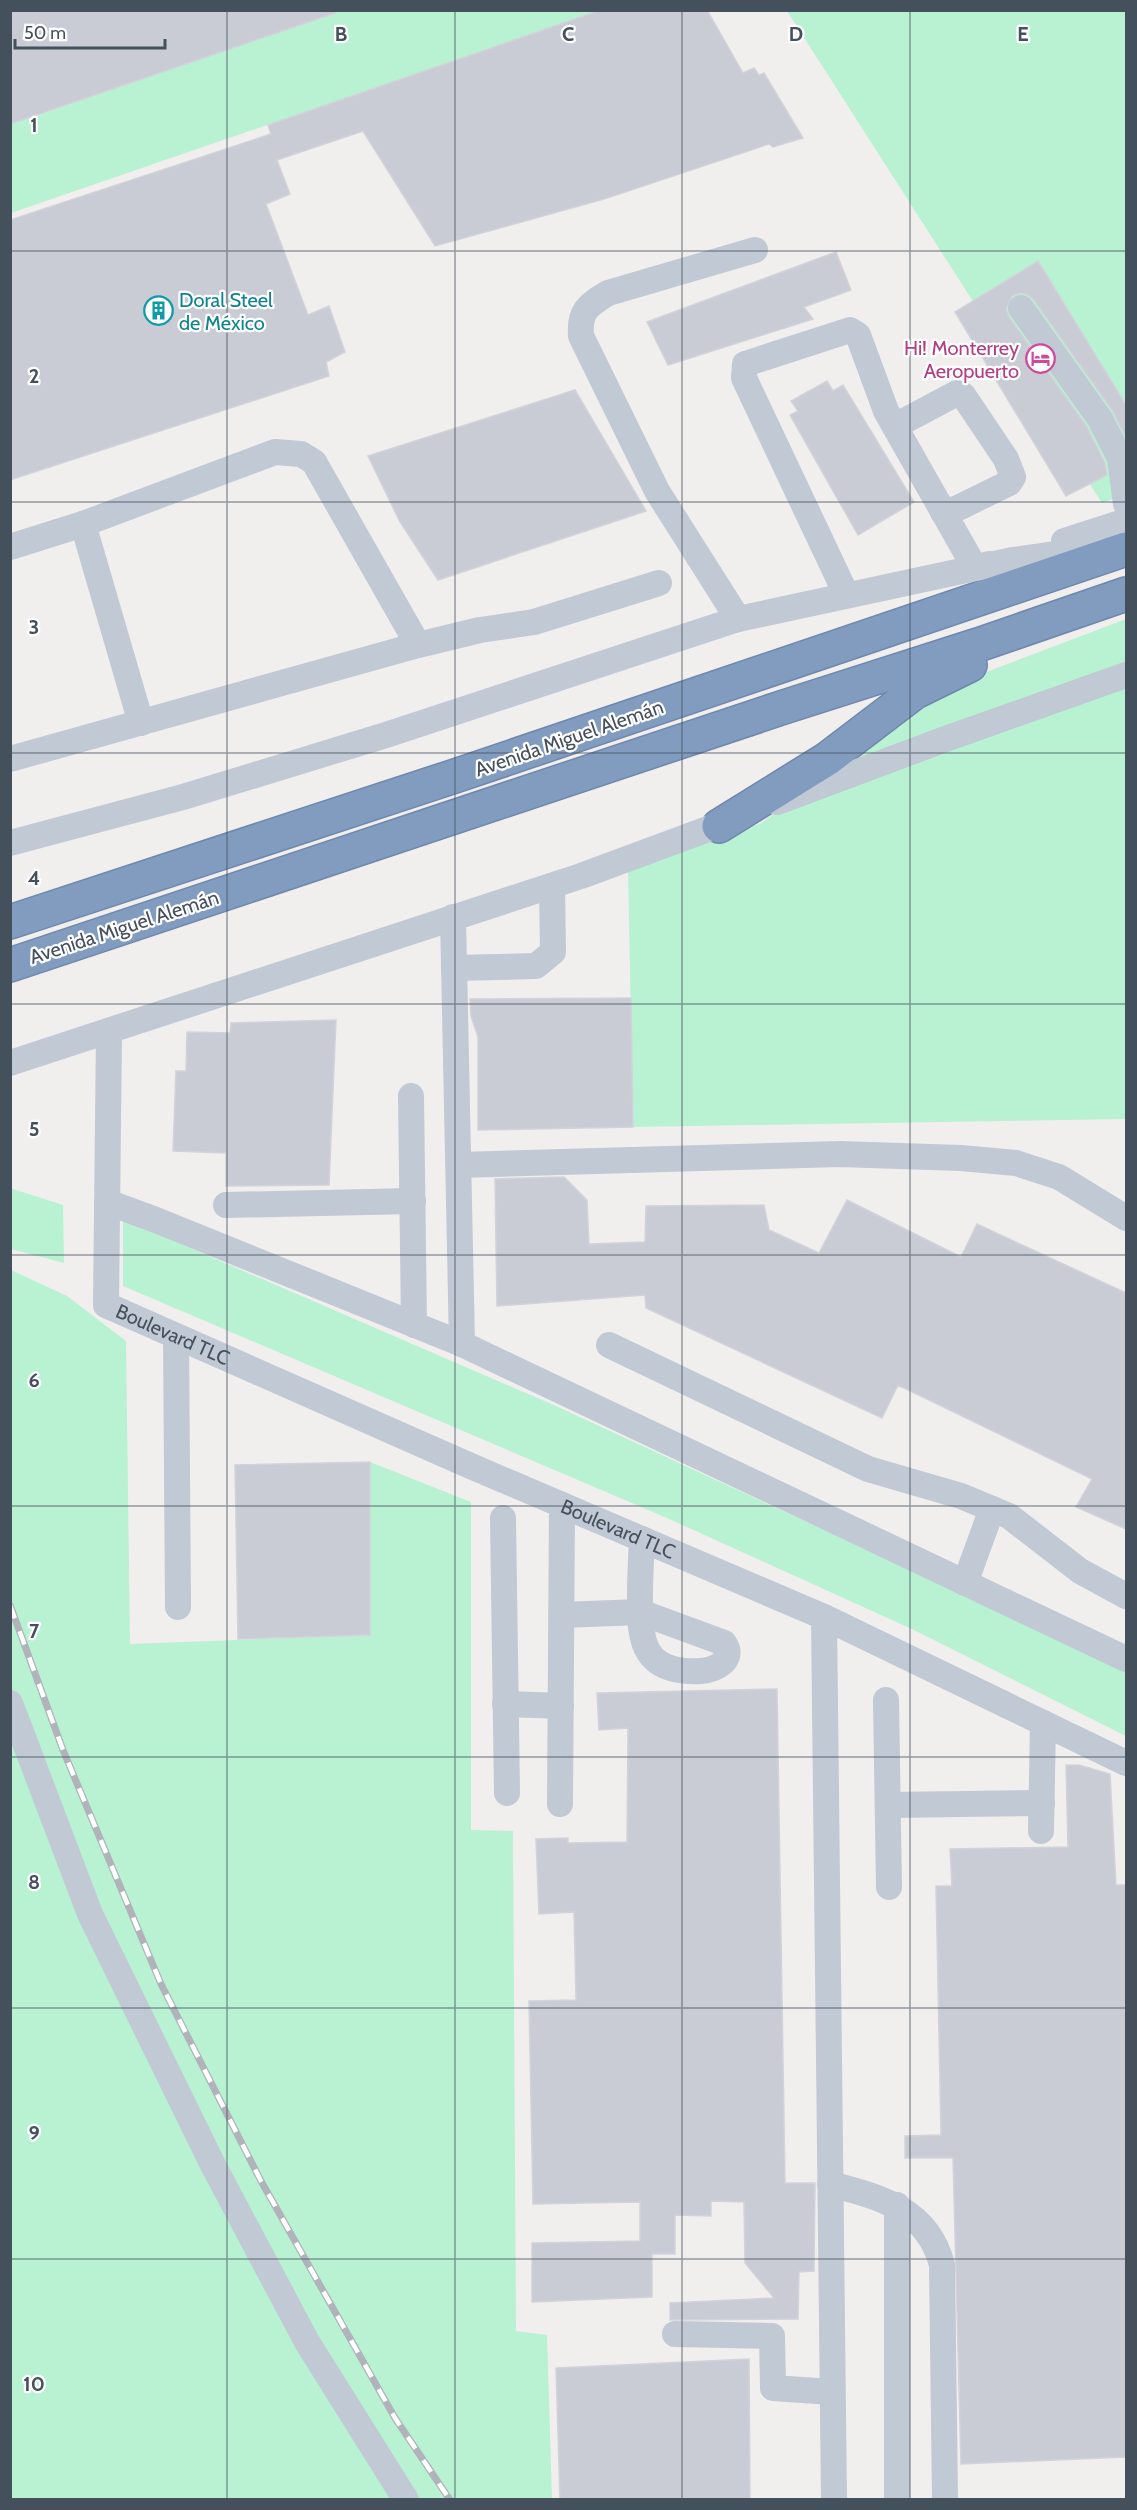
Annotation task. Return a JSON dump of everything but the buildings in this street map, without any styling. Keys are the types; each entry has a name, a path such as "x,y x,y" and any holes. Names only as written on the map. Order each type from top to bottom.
{"highway":[{"name":"Avenida Miguel Alemán","path":"10,922 452,777 1126,549"},
{"name":"Avenida Miguel Alemán","path":"10,965 1126,594"},
{"path":"719,826 827,759 915,692 986,658 1056,631 1126,600"}],"street":[{"path":"738,619 657,491 581,336 580,324 587,305 608,293 754,250"},
{"path":"1021,308 1100,419 1120,458 1126,504"},
{"path":"846,594 744,378 745,364 850,330 858,335 886,411 975,568"},
{"path":"895,426 957,393 963,395 1006,459 1013,477 1009,483 958,508 943,512"},
{"path":"10,547 83,524 275,452 301,454 314,462 418,645"},
{"path":"975,568 1126,521"},
{"path":"83,524 141,723"},
{"path":"10,843 183,797 386,735 738,619 1013,560 1126,543"},
{"path":"10,759 418,645 480,630 534,622 658,583"},
{"path":"10,1063 552,886 719,826 799,793 951,736 1126,675"},
{"path":"454,968 536,966 554,952 552,886"},
{"path":"453,917 462,1344"},
{"path":"109,1032 107,1203 156,1220 462,1344 1126,1659"},
{"path":"411,1096 414,1324"},
{"path":"459,1165 839,1154 960,1158 1016,1163 1059,1177 1126,1218"},
{"path":"226,1205 412,1201"},
{"name":"Boulevard TLC","path":"107,1203 106,1305 824,1617 1126,1763"},
{"path":"176,1335 178,1607"},
{"path":"609,1346 868,1468 961,1497 1009,1516 1080,1571 1126,1596"},
{"path":"560,1804 562,1505"},
{"path":"965,1583 992,1509"},
{"path":"502,1518 507,1793"},
{"path":"562,1615 640,1612 642,1539"},
{"path":"824,1617 834,2499"},
{"path":"886,1700 890,1887"},
{"path":"10,1703 90,1914 213,2165 307,2342 406,2499"},
{"path":"505,1704 561,1706"},
{"path":"1041,1831 1043,1723"},
{"path":"889,1805 1041,1803"},
{"path":"830,2184 897,2205 922,2225 937,2247 942,2265 945,2499"},
{"path":"897,2205 897,2499"},
{"path":"675,2334 772,2336 773,2388 832,2392"}],"green space":[{"path":"11,10 598,11 11,213"},
{"path":"787,11 1126,11 1126,494 1102,503"},
{"path":"1126,619 1126,1119 633,1127 628,867 762,823 921,697"},
{"path":"10,1188 63,1205 64,1263 11,1249"},
{"path":"123,1219 556,1406 1126,1670 1126,1736 914,1630 667,1518 123,1286"},
{"path":"11,1270 67,1296 126,1341 130,1644 370,1635 370,1462 471,1502 471,1830 513,1831 516,2331 547,2335 552,2499 11,2500"}],"railway":[{"path":"10,1605 63,1750 161,1984 261,2181 395,2418 450,2500"}],"place":[{"name":"Doral Steel de México","path":"158,311"},
{"name":"Hi! Monterrey Aeropuerto","path":"1040,359"}]}
